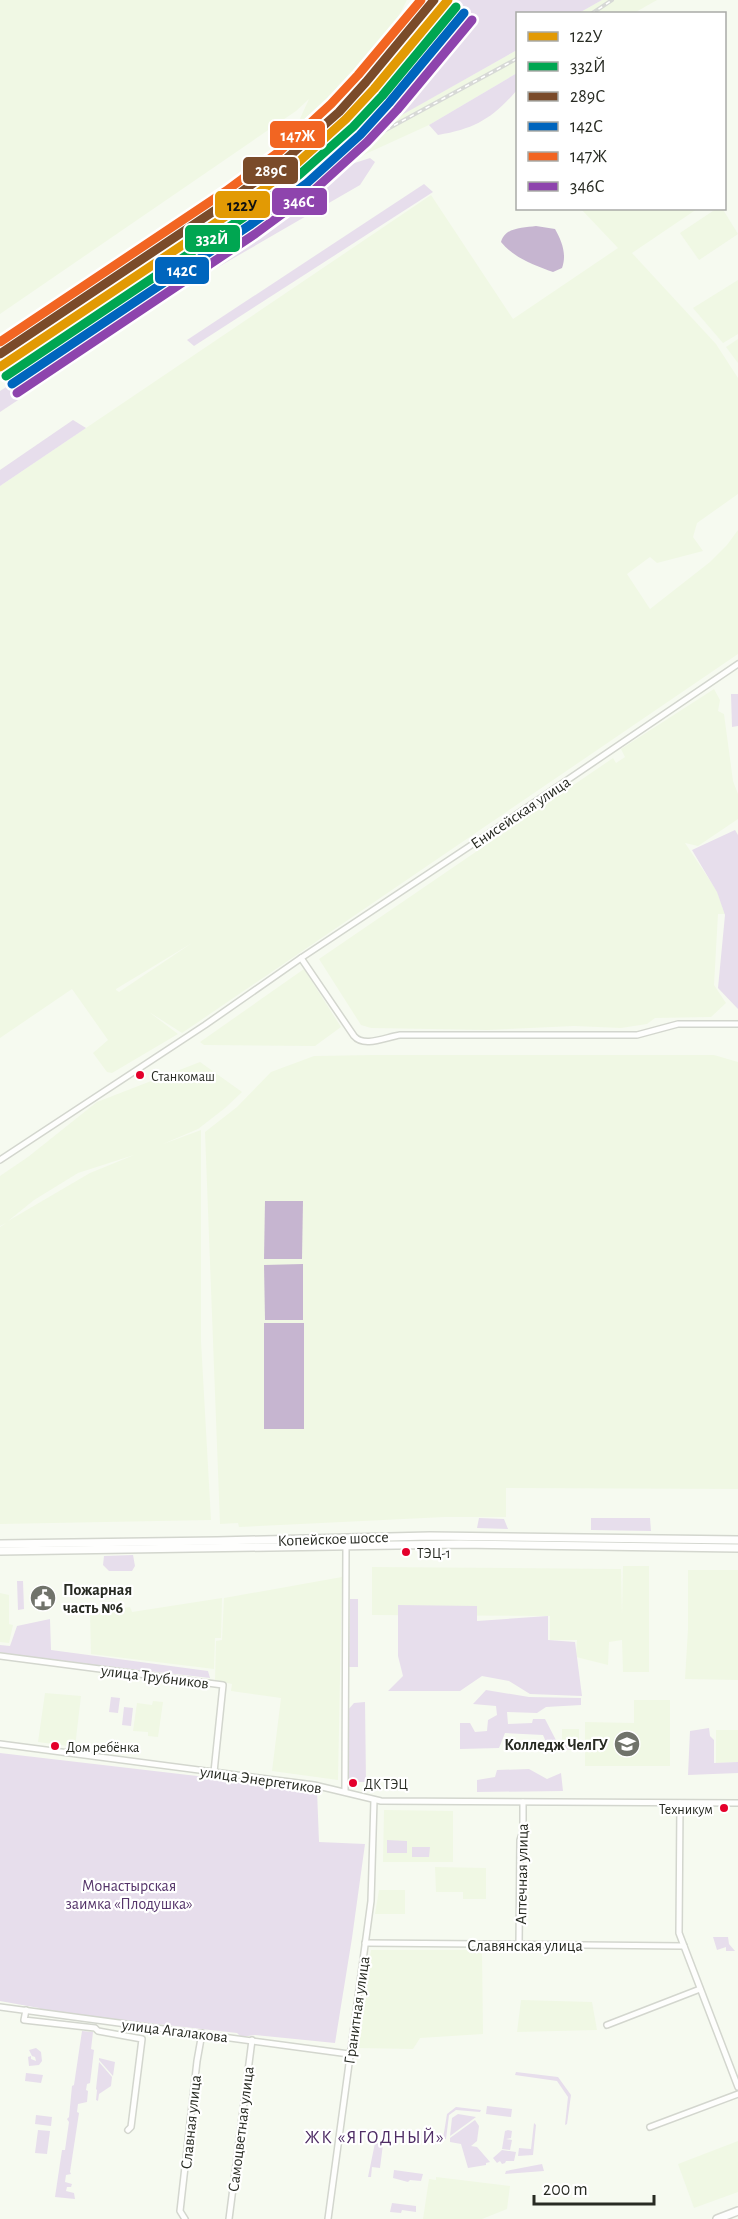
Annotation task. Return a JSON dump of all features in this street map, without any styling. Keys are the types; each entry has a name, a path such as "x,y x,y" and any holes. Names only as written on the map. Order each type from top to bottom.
{"main road":[{"name":"Копейское шоссе","path":"0,1551 84,1546 430,1536 738,1540"},
{"path":"346,1538 346,1546"},
{"name":"Копейское шоссе","path":"0,1544 56,1547"},
{"name":"Копейское шоссе","path":"84,1546 460,1544 738,1548"},
{"path":"717,2219 738,2211"}],"street":[{"name":"Енисейская улица","path":"0,1160 205,1025 738,664"},
{"path":"301,958 357,1040 365,1042 400,1035 637,1035 678,1024 738,1024"},
{"path":"345,1792 346,1546"},
{"name":"улица Трубников","path":"0,1656 223,1685 214,1772"},
{"name":"улица Энергетиков","path":"0,1744 314,1785 374,1800 738,1803"},
{"name":"Гранитная улица","path":"328,2219 371,1901 374,1800"},
{"name":"Аптечная улица","path":"519,1945 520,1840 523,1832 523,1802"},
{"path":"680,1803 679,1930 738,2087"},
{"name":"Славянская улица","path":"365,1943 684,1946"},
{"path":"608,2025 700,1989"},
{"name":"улица Агалакова","path":"0,2007 349,2054"},
{"path":"26,2010 24,2020 95,2028 98,2031 142,2039 131,2127 128,2130"},
{"name":"Славная улица","path":"186,2219 180,2211 196,2061 202,2034"},
{"name":"Самоцветная улица","path":"229,2219 252,2040"},
{"path":"650,2127 738,2094"}],"shaded area":[{"path":"0,0 407,0 381,51 413,13 420,0 456,0 344,130 297,169 299,172 516,51 516,74 429,125 304,182 0,376 0,336 116,264 241,178 282,141 298,123 309,99 296,111 0,314"},
{"path":"602,0 657,0 636,12 581,12"},
{"path":"431,195 513,319 618,248 582,210 696,210 632,253 716,344 738,378 738,494 697,523 693,537 703,551 657,563 650,557 627,574 650,609 710,562 738,530 738,654 182,1033 149,1012 178,1034 112,1073 107,1072 93,1053 108,1040 72,989 0,1038 0,486","holes":["192,943 119,992 116,989"]},
{"path":"714,210 723,210 738,234 699,260 680,233"},
{"path":"536,226 555,229 563,248 562,268 553,272 532,264 518,257 501,242 506,233 510,231"},
{"path":"738,280 738,334 723,343 693,308"},
{"path":"738,339 738,363 726,347"},
{"path":"714,689 720,700 718,711 724,714 733,781 738,794 738,819 698,846 685,843 717,891 725,914 718,914 714,985 726,1003 711,1017 655,1018 647,1024 621,1028 574,1026 487,1030 371,1028 361,1025 319,959 613,758 616,763 625,757 621,749"},
{"path":"304,969 341,1027 315,1046 204,1045 200,1042"},
{"path":"714,1055 738,1062 738,1489 506,1488 506,1517 445,1517 239,1527 238,1523 220,1524 205,1132 237,1107 271,1072 314,1056"},
{"path":"200,1062 242,1092 198,1129 163,1144 201,1130 201,1341 211,1520 0,1524 0,1227 6,1223 0,1226 0,1176 28,1157 97,1102","holes":["134,1155 90,1173 8,1221 34,1200 78,1173"]},
{"path":"265,1201 303,1201 302,1259 264,1259"},
{"path":"303,1264 303,1320 265,1320 264,1265"},
{"path":"264,1323 304,1323 304,1429 264,1429"},
{"path":"623,1566 649,1566 649,1672 623,1672 622,1640 609,1642 608,1665 576,1657 577,1640 550,1640 550,1616 372,1615 372,1567 621,1569 622,1615"},
{"path":"688,1570 738,1570 738,1680 685,1679"},
{"path":"342,1577 338,1780 272,1771 281,1698 231,1691 232,1684 215,1680 216,1641 222,1640 224,1598"},
{"path":"0,1593 9,1595 9,1624 13,1625 9,1643 0,1642"},
{"path":"222,1598 221,1638 215,1638 214,1669 91,1654 90,1613 130,1607 132,1612"},
{"path":"45,1693 81,1696 75,1747 38,1742"},
{"name":"Колледж ЧелГУ","path":"634,1700 670,1700 670,1766 585,1766 585,1722 634,1723"},
{"path":"153,1701 163,1702 158,1737 148,1736 148,1732 133,1731 137,1703 152,1705"},
{"path":"562,1729 579,1729 579,1744 562,1744"},
{"path":"716,1730 738,1730 738,1762 716,1763"},
{"path":"384,1810 453,1811 453,1862 383,1862"},
{"path":"435,1867 486,1868 486,1899 463,1899 463,1892 436,1892"},
{"path":"379,1890 405,1890 405,1914 375,1914"},
{"path":"371,1950 482,1950 483,2034 420,2038 413,2049 356,2048"},
{"path":"521,2000 592,2002 597,2030 517,2032"},
{"path":"738,2141 738,2192 694,2208 678,2164"},
{"path":"436,2177 510,2186 507,2209 482,2219 423,2219 429,2179 436,2180"}],"green space":[{"path":"456,0 602,0 581,12 516,12 516,51 299,173 297,169 344,130"},
{"path":"516,74 516,91 500,108 482,121 473,126 438,135 429,125"},
{"path":"370,158 375,162 360,185 156,303 155,284 258,212 312,181"},
{"path":"424,184 433,192 194,346 187,340"},
{"path":"61,352 74,363 0,412 0,391"},
{"path":"73,420 86,428 0,486 0,470"},
{"path":"731,694 738,694 738,726 732,727"},
{"path":"735,830 738,835 738,1009 718,988 725,915 717,892 692,850"},
{"path":"479,1518 504,1519 508,1529 477,1528"},
{"path":"591,1518 650,1518 651,1531 591,1530"},
{"path":"411,1539 738,1543 738,1544 371,1542"},
{"path":"133,1555 135,1566 132,1571 109,1571 103,1565 104,1556"},
{"path":"17,1581 23,1581 24,1609 18,1610"},
{"path":"350,1599 358,1599 358,1667 349,1667"},
{"path":"398,1605 477,1606 477,1621 548,1616 548,1640 575,1642 582,1696 530,1694 509,1681 482,1676 460,1691 388,1691 403,1676 398,1656"},
{"path":"50,1619 51,1650 208,1671 210,1678 0,1654 0,1645 10,1646 17,1626"},
{"path":"486,1690 529,1697 581,1698 581,1705 546,1707 537,1713 507,1712 508,1724 532,1723 533,1719 545,1719 558,1744 579,1746 579,1750 549,1749 543,1735 505,1733 499,1748 460,1749 460,1723 470,1723 475,1732 487,1731 488,1720 497,1715 496,1706 473,1704"},
{"path":"111,1697 120,1698 118,1713 109,1712"},
{"path":"365,1702 366,1782 348,1782 348,1710 354,1703"},
{"path":"124,1707 133,1708 131,1726 122,1725"},
{"path":"709,1728 710,1736 714,1740 714,1763 738,1762 738,1773 688,1775 690,1731"},
{"name":"Монастырская заимка «Плодушка»","path":"0,1753 317,1790 319,1842 365,1844 335,2043 255,2035 241,2037 237,2033 42,2011 39,2008 0,2001"},
{"path":"529,1769 547,1779 561,1773 563,1791 477,1792 477,1780 495,1777 497,1770"},
{"path":"387,1840 407,1841 407,1853 387,1853"},
{"path":"412,1847 430,1847 429,1857 412,1857"},
{"path":"713,1937 728,1937 729,1944 735,1951 726,1951 726,1947 717,1950"},
{"path":"82,2031 93,2032 91,2049 94,2050 90,2083 87,2084 86,2090 88,2091 87,2102 78,2104 77,2112 79,2113 71,2174 66,2175 65,2182 72,2184 71,2187 67,2187 66,2191 74,2193 75,2199 55,2197 62,2150 65,2150 69,2122 67,2119"},
{"path":"36,2048 41,2052 42,2061 39,2065 29,2066 28,2057 31,2056 31,2059 36,2061 29,2050"},
{"path":"99,2058 115,2062 113,2076 99,2060"},
{"path":"99,2062 112,2077 111,2086 99,2094 98,2101 96,2100 96,2089"},
{"path":"516,2072 558,2077 571,2095 567,2124 565,2125 568,2097 557,2081 515,2075"},
{"path":"26,2073 43,2075 41,2083 25,2081"},
{"path":"487,2106 512,2109 511,2117 486,2114"},
{"path":"456,2107 481,2110 480,2112 456,2110 449,2115 446,2139 443,2139 447,2114"},
{"path":"458,2114 476,2117 450,2136 452,2118"},
{"path":"36,2115 52,2117 51,2126 35,2124"},
{"path":"475,2120 479,2126 477,2141 471,2146 477,2147 490,2162 486,2165 468,2168 461,2144 450,2142 450,2138"},
{"path":"534,2123 536,2125 533,2155 518,2156 519,2148 531,2149"},
{"path":"38,2130 50,2131 47,2154 35,2153"},
{"path":"505,2131 512,2131 511,2138 506,2139 512,2140 510,2150 502,2149"},
{"path":"375,2143 383,2144 380,2168 372,2167 371,2177 368,2177"},
{"path":"502,2150 516,2152 514,2161 497,2163 493,2158"},
{"path":"542,2164 544,2171 505,2174 506,2171"},
{"path":"394,2170 423,2174 421,2181 410,2180 408,2182 393,2178"},
{"path":"392,2203 416,2206 416,2212 402,2210 401,2213 390,2212"}],"railway":[{"path":"594,12 612,0"},
{"path":"220,220 516,59"},
{"path":"0,352 19,341"}],"transit line":[{"name":"147Ж","path":"0,342 226,191 280,151 331,104 421,0"},
{"name":"289С","path":"0,354 232,199 286,159 339,112 434,0"},
{"name":"122У","path":"0,367 238,208 293,167 346,119 374,89 448,0"},
{"name":"332Й","path":"6,376 244,217 299,175 353,127 382,96 456,7"},
{"name":"142С","path":"12,384 250,225 306,184 360,135 464,13"},
{"name":"346С","path":"17,393 255,234 312,192 367,142 397,110 472,20"}],"place":[{"name":"Станкомаш","path":"140,1075"},
{"name":"ТЭЦ-1","path":"406,1552"},
{"name":"Пожарная часть №6","path":"43,1598"},
{"name":"Колледж ЧелГУ","path":"627,1744"},
{"name":"Дом ребёнка","path":"55,1746"},
{"name":"ДК ТЭЦ","path":"353,1783"},
{"name":"Техникум","path":"724,1808"}],"district":[{"name":"ЖК «ЯГОДНЫЙ»","path":"375,2137"}]}
